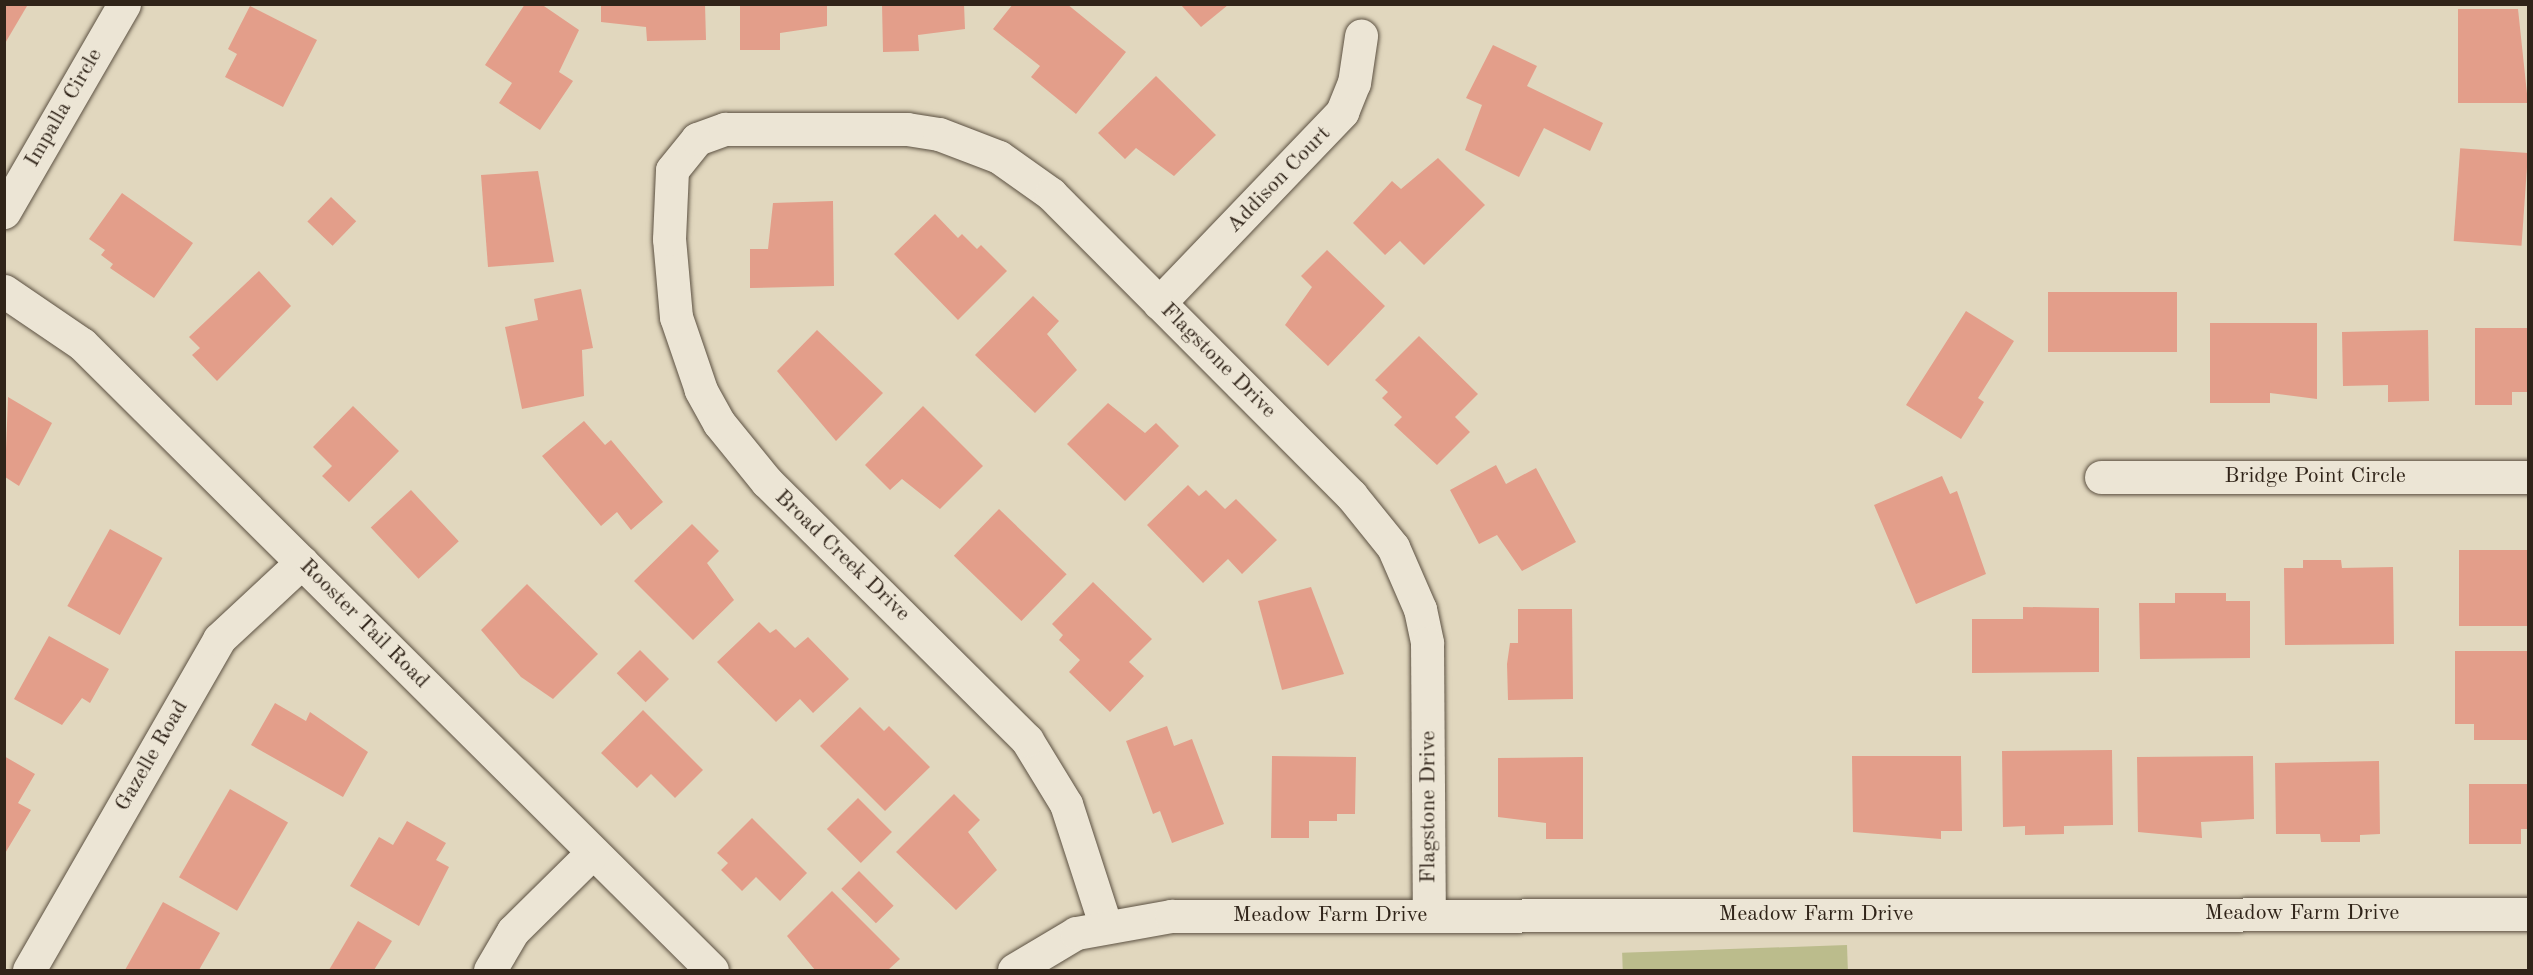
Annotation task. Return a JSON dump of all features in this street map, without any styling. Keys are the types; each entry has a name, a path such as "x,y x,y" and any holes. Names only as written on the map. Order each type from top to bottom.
{"street":[{"name":"Impalla Circle","path":"4,212 124,4"},
{"name":"Addison Court","path":"1159,303 1332,126 1354,83 1361,36"},
{"name":"Flagstone Drive","path":"681,154 697,139 725,129 907,129 969,143 1035,180 1374,520 1409,578 1427,643 1429,916"},
{"name":"Broad Creek Drive","path":"681,154 670,182 670,278 687,355 719,423 767,482 1027,740 1066,804 1105,924"},
{"name":"Rooster Tail Road","path":"4,291 82,344 712,970"},
{"name":"Bridge Point Circle","path":"2101,477 2529,477"},
{"name":"Gazelle Road","path":"28,970 219,639 302,562"},
{"path":"490,970 513,931 593,852"},
{"name":"Meadow Farm Drive","path":"1014,970 1053,944 1105,924 1172,916 2529,914"}],"green space":[{"path":"1847,945 1848,970 1623,970 1622,953"}],"building":[{"path":"4,4 27,6 4,45"},
{"path":"525,4 541,4 579,30 559,72 573,81 540,130 499,103 512,83 485,65"},
{"path":"601,4 705,4 706,40 647,41 646,27 601,22"},
{"path":"740,4 827,4 827,26 780,33 780,50 740,50"},
{"path":"882,4 964,4 965,29 918,35 919,51 883,52"},
{"path":"1013,4 1067,4 1126,52 1076,114 1031,77 1040,66 993,29"},
{"path":"1181,5 1228,5 1201,27"},
{"path":"250,6 317,40 283,107 225,77 237,54 228,49"},
{"path":"2458,9 2518,9 2528,103 2458,103"},
{"path":"1493,45 1537,66 1527,86 1603,123 1590,151 1544,128 1519,177 1465,150 1482,105 1466,98"},
{"path":"1156,76 1216,135 1174,176 1136,148 1125,159 1098,133"},
{"path":"2460,148 2528,153 2522,246 2454,241"},
{"path":"1438,158 1485,205 1424,265 1400,241 1385,255 1353,223 1392,181 1401,189"},
{"path":"538,171 554,262 488,267 481,175"},
{"path":"122,193 193,243 154,298 110,268 113,264 101,255 105,250 89,239"},
{"path":"331,197 356,221 333,246 307,221"},
{"path":"833,201 834,286 750,288 750,249 768,249 773,203"},
{"path":"935,214 958,238 962,234 977,249 981,245 1007,271 958,320 894,254"},
{"path":"1327,250 1385,306 1328,366 1285,325 1312,287 1301,276"},
{"path":"259,271 291,306 217,381 192,355 200,348 189,337"},
{"path":"581,289 593,348 582,350 584,396 522,409 505,327 538,320 534,299"},
{"path":"2048,292 2177,292 2177,352 2048,352"},
{"path":"1033,296 1059,321 1047,334 1077,370 1035,413 975,355"},
{"path":"1966,311 2014,341 1978,398 1984,402 1961,439 1906,405"},
{"path":"2210,323 2317,323 2317,399 2270,393 2270,403 2210,403"},
{"path":"2475,328 2528,328 2528,392 2512,392 2512,405 2475,405"},
{"path":"817,330 883,393 836,441 777,371"},
{"path":"2428,330 2429,401 2388,402 2388,385 2343,386 2342,332"},
{"path":"1419,336 1478,394 1455,417 1470,432 1437,465 1394,425 1402,417 1382,398 1388,392 1375,380"},
{"path":"8,397 52,423 19,486 5,477"},
{"path":"1108,403 1145,433 1156,423 1179,446 1125,501 1067,444"},
{"path":"353,406 399,451 349,502 322,476 332,466 313,447"},
{"path":"923,406 983,466 940,509 902,479 890,490 865,465"},
{"path":"584,421 605,445 611,440 663,502 631,530 617,512 601,526 542,456"},
{"path":"1496,465 1506,484 1536,468 1576,542 1522,571 1497,535 1479,544 1450,490"},
{"path":"1942,476 1950,494 1957,491 1986,574 1916,604 1874,505"},
{"path":"1188,485 1199,496 1206,490 1225,509 1236,499 1277,540 1242,574 1228,559 1203,583 1147,525"},
{"path":"411,490 459,541 419,579 371,528"},
{"path":"999,509 1067,574 1021,621 954,556"},
{"path":"692,524 719,551 707,563 734,600 693,640 634,581"},
{"path":"110,529 162,558 120,635 67,606"},
{"path":"2459,550 2528,550 2528,626 2459,626"},
{"path":"2303,560 2341,560 2342,568 2393,567 2394,644 2285,645 2284,568 2303,568"},
{"path":"1093,582 1152,639 1129,662 1144,676 1110,712 1069,672 1080,660 1059,640 1063,635 1052,624"},
{"path":"527,584 598,654 553,699 521,677 481,630"},
{"path":"1311,587 1344,674 1282,690 1258,601"},
{"path":"2175,593 2226,593 2226,601 2250,601 2250,658 2140,659 2139,603 2175,603"},
{"path":"2023,607 2099,608 2099,672 1972,673 1972,619 2023,619"},
{"path":"1518,609 1572,609 1573,699 1508,700 1507,664 1510,643 1518,643"},
{"path":"759,622 770,633 776,629 795,648 808,637 849,679 813,713 800,699 776,722 717,662"},
{"path":"49,636 109,669 90,703 82,698 62,725 14,699"},
{"path":"640,650 669,679 646,702 617,673"},
{"path":"2455,651 2528,651 2528,740 2474,740 2474,724 2455,724"},
{"path":"275,703 306,721 310,712 368,752 343,797 251,745"},
{"path":"860,707 884,731 889,726 930,767 885,811 820,746"},
{"path":"643,710 703,770 675,798 651,774 637,788 601,753"},
{"path":"1167,726 1174,746 1192,739 1224,824 1172,843 1160,811 1153,814 1126,741"},
{"path":"2112,750 2113,825 2064,826 2064,834 2025,835 2025,826 2003,827 2002,751"},
{"path":"4,756 35,774 18,803 31,810 4,855"},
{"path":"1272,756 1356,757 1355,814 1337,814 1337,821 1309,821 1309,838 1271,838"},
{"path":"1852,756 1961,756 1962,831 1941,831 1941,839 1853,832"},
{"path":"2253,756 2254,819 2201,822 2202,838 2138,832 2137,757"},
{"path":"1583,757 1583,839 1546,839 1546,823 1498,817 1498,758"},
{"path":"2379,761 2380,834 2360,835 2360,842 2321,842 2320,834 2276,834 2275,763"},
{"path":"2469,784 2528,784 2528,829 2521,829 2521,844 2469,844"},
{"path":"230,789 288,822 237,911 179,877"},
{"path":"954,794 980,820 968,832 997,870 956,910 896,852"},
{"path":"858,798 892,832 861,863 827,829"},
{"path":"752,818 807,873 780,901 756,877 742,891 721,870 728,863 717,853"},
{"path":"407,821 446,843 436,860 449,867 419,926 350,886 379,837 393,845"},
{"path":"859,871 894,906 876,923 841,889"},
{"path":"832,891 900,959 888,970 815,970 787,936"},
{"path":"163,902 220,933 199,970 125,970"},
{"path":"358,921 392,941 374,970 329,970"}]}
